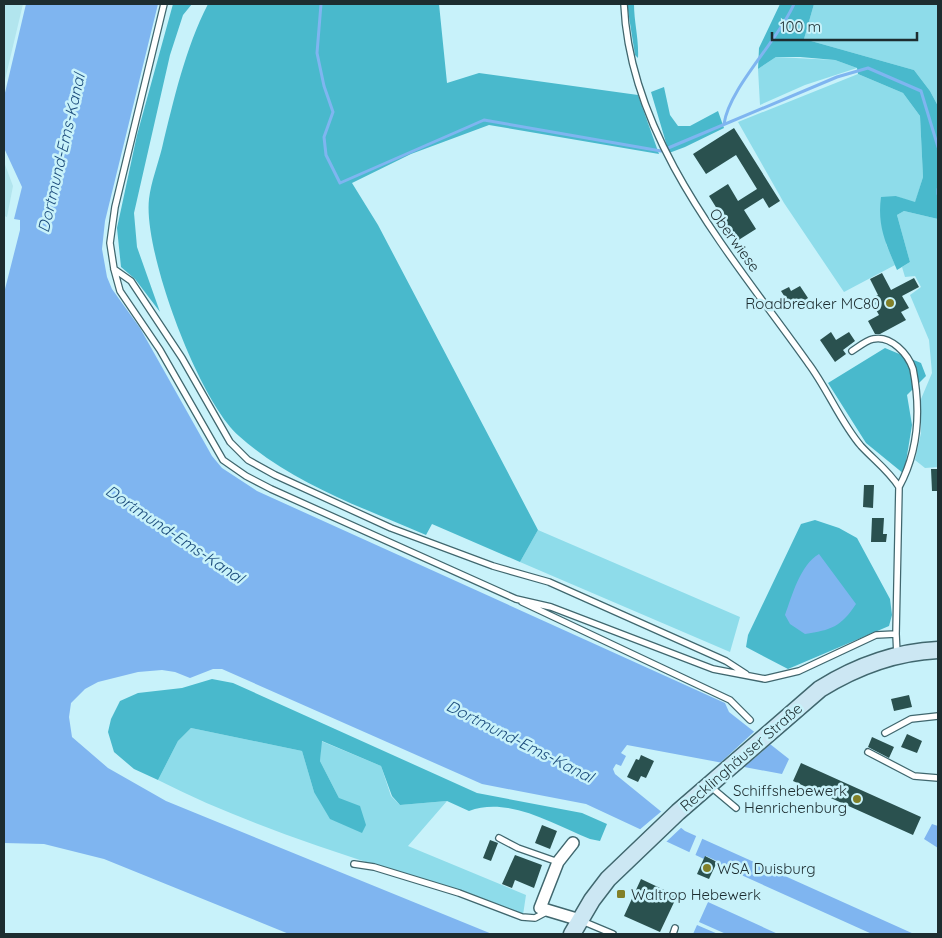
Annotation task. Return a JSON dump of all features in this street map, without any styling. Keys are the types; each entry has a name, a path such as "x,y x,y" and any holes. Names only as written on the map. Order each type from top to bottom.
{"main road":[{"name":"Recklinghäuser Straße","path":"576,927 608,879 678,812 820,689 872,662 897,655 938,650"}],"street":[{"path":"573,843 558,862 540,908 576,927"}],"lane":[{"path":"164,4 114,207 110,243 120,291 160,350 223,460 271,489 516,599 730,700 750,720"},
{"name":"Oberwiese","path":"624,4 625,25 639,82 667,158 684,187 815,372 860,445 891,475 900,487"},
{"path":"114,269 131,281 182,358 230,442 248,460 275,475 391,528 493,566 549,582 726,661 750,677"},
{"path":"852,351 873,338 889,340 910,360 913,369 918,429 909,468 900,487 897,655"},
{"path":"516,599 552,607 713,669 750,677 780,677 799,671 876,635 896,634"},
{"path":"885,733 911,719 938,716"},
{"path":"868,752 914,776 938,778"},
{"path":"709,786 736,808"},
{"path":"498,838 518,848 558,862"},
{"path":"354,864 374,867 459,893 522,917 536,918 548,911"},
{"path":"576,927 613,934"}],"shaded area":[{"path":"4,4 23,4 4,84"},
{"path":"173,4 192,4 183,15 170,55 134,213 137,247 160,312 135,279 121,267 117,228 137,135"},
{"path":"208,4 439,4 447,83 479,73 638,95 659,154 489,125 411,154 352,183 378,225 538,530 520,562 432,524 426,535 352,504 304,481 260,453 239,436 223,418 207,392 191,360 164,288 155,253 150,223 149,199 181,74"},
{"path":"627,4 634,4 638,58 635,55"},
{"path":"780,4 814,4 804,39 914,70 930,91 938,106 938,219 904,211 897,215 910,262 897,270 881,226 881,197 896,196 915,202 923,177 920,116 903,93 858,74 857,68 835,60 776,57 758,69 759,48"},
{"path":"814,4 938,4 938,106 930,91 914,70 804,39"},
{"path":"776,57 835,60 857,68 805,85 760,105 758,69"},
{"path":"858,74 903,93 920,116 923,177 915,203 896,196 886,244 895,265 844,292 784,203 738,122"},
{"path":"664,87 670,115 678,126 690,126 718,111 724,128 669,153 651,92"},
{"path":"4,162 13,186 7,217 4,216"},
{"path":"904,211 938,219 938,467 925,468 915,460 921,433 921,399 932,373 929,340 910,295 921,287 915,276 905,277 902,267 910,262 897,215"},
{"path":"885,348 921,363 926,376 907,395 912,425 904,474 866,443 828,383"},
{"path":"815,520 839,528 857,538 890,599 892,615 889,626 788,669 746,647 748,635 801,524"},
{"path":"538,530 740,617 730,652 520,562"},
{"path":"212,679 233,683 477,793 582,813 607,824 600,841 590,839 515,809 484,807 469,811 447,801 400,805 392,796 381,766 322,741 320,761 339,798 360,806 366,825 362,833 330,819 314,792 302,751 191,728 178,741 158,780 134,769 114,752 108,732 111,719 120,701 138,693 182,688"},
{"path":"191,728 302,751 314,792 339,798 320,761 321,741 381,766 391,796 400,805 447,801 408,846 526,895 523,915 292,837 202,801 158,780 178,741"}],"water":[{"name":"Dortmund-Ems-Kanal","path":"26,4 158,4 105,221 102,249 107,277 112,289 140,328 212,456 222,468 257,491 725,703 729,712 789,759 782,774 627,745 621,753 626,756 621,766 616,764 613,769 615,774 685,831 914,934 872,934 719,865 719,862 706,856 704,859 586,804 482,784 222,669 213,669 190,678 175,672 162,670 138,672 98,682 85,689 71,703 69,717 72,737 108,768 166,801 492,934 289,934 104,859 44,844 4,843 4,293 20,230 20,220 14,219 22,187 4,148 4,97"},
{"path":"819,554 856,604 851,612 835,626 805,634 790,624 785,615 802,573 812,559"},
{"path":"932,824 938,826 938,848 924,839"},
{"path":"708,902 778,934 726,934 699,922"},
{"path":"697,925 718,934 693,934"}],"pier":[{"path":"756,730 772,743 743,768 719,764"},
{"path":"663,810 683,826 665,843 638,831"},
{"path":"697,834 703,837 695,856 689,853"}],"building":[{"path":"734,128 780,201 769,208 763,198 744,210 756,229 737,241 709,196 728,184 738,201 757,189 736,155 706,174 693,154"},
{"name":"Roadbreaker MC80","path":"882,273 891,290 914,278 919,287 902,296 909,308 901,312 906,320 880,334 875,334 868,321 879,315 870,299 878,295 870,279"},
{"path":"800,286 808,298 792,308 781,291 789,287 791,291"},
{"path":"831,332 836,340 849,332 855,341 843,350 846,354 835,362 820,340"},
{"path":"931,469 938,469 938,491 932,491"},
{"path":"864,485 874,485 873,508 863,507"},
{"path":"872,518 884,518 883,534 887,534 886,542 871,542"},
{"path":"909,695 912,707 894,711 891,699"},
{"path":"907,734 922,741 917,753 901,747"},
{"path":"872,737 894,747 889,758 868,747"},
{"path":"641,755 654,761 646,778 641,776 638,782 627,777 636,759 639,760"},
{"name":"Schiffshebewerk Henrichenburg","path":"801,763 921,817 913,835 793,781"},
{"path":"542,825 557,831 550,849 535,843"},
{"path":"490,840 498,843 491,861 483,858"},
{"path":"515,855 542,865 534,888 515,880 512,888 502,884"},
{"name":"WSA Duisburg","path":"705,856 717,862 709,879 697,874"},
{"path":"641,879 677,896 660,932 624,916"}],"waterway":[{"path":"321,4 317,53 324,86 333,112 324,137 326,155 340,183 484,120 661,151 837,77 868,68 921,91 938,147"},
{"path":"724,124 735,95 787,18 794,4"},
{"path":"938,189 938,194"}],"place":[{"name":"Roadbreaker MC80","path":"890,303"},
{"name":"Schiffshebewerk Henrichenburg","path":"857,799"},
{"name":"WSA Duisburg","path":"707,868"},
{"name":"Waltrop Hebewerk","path":"621,894"}]}
